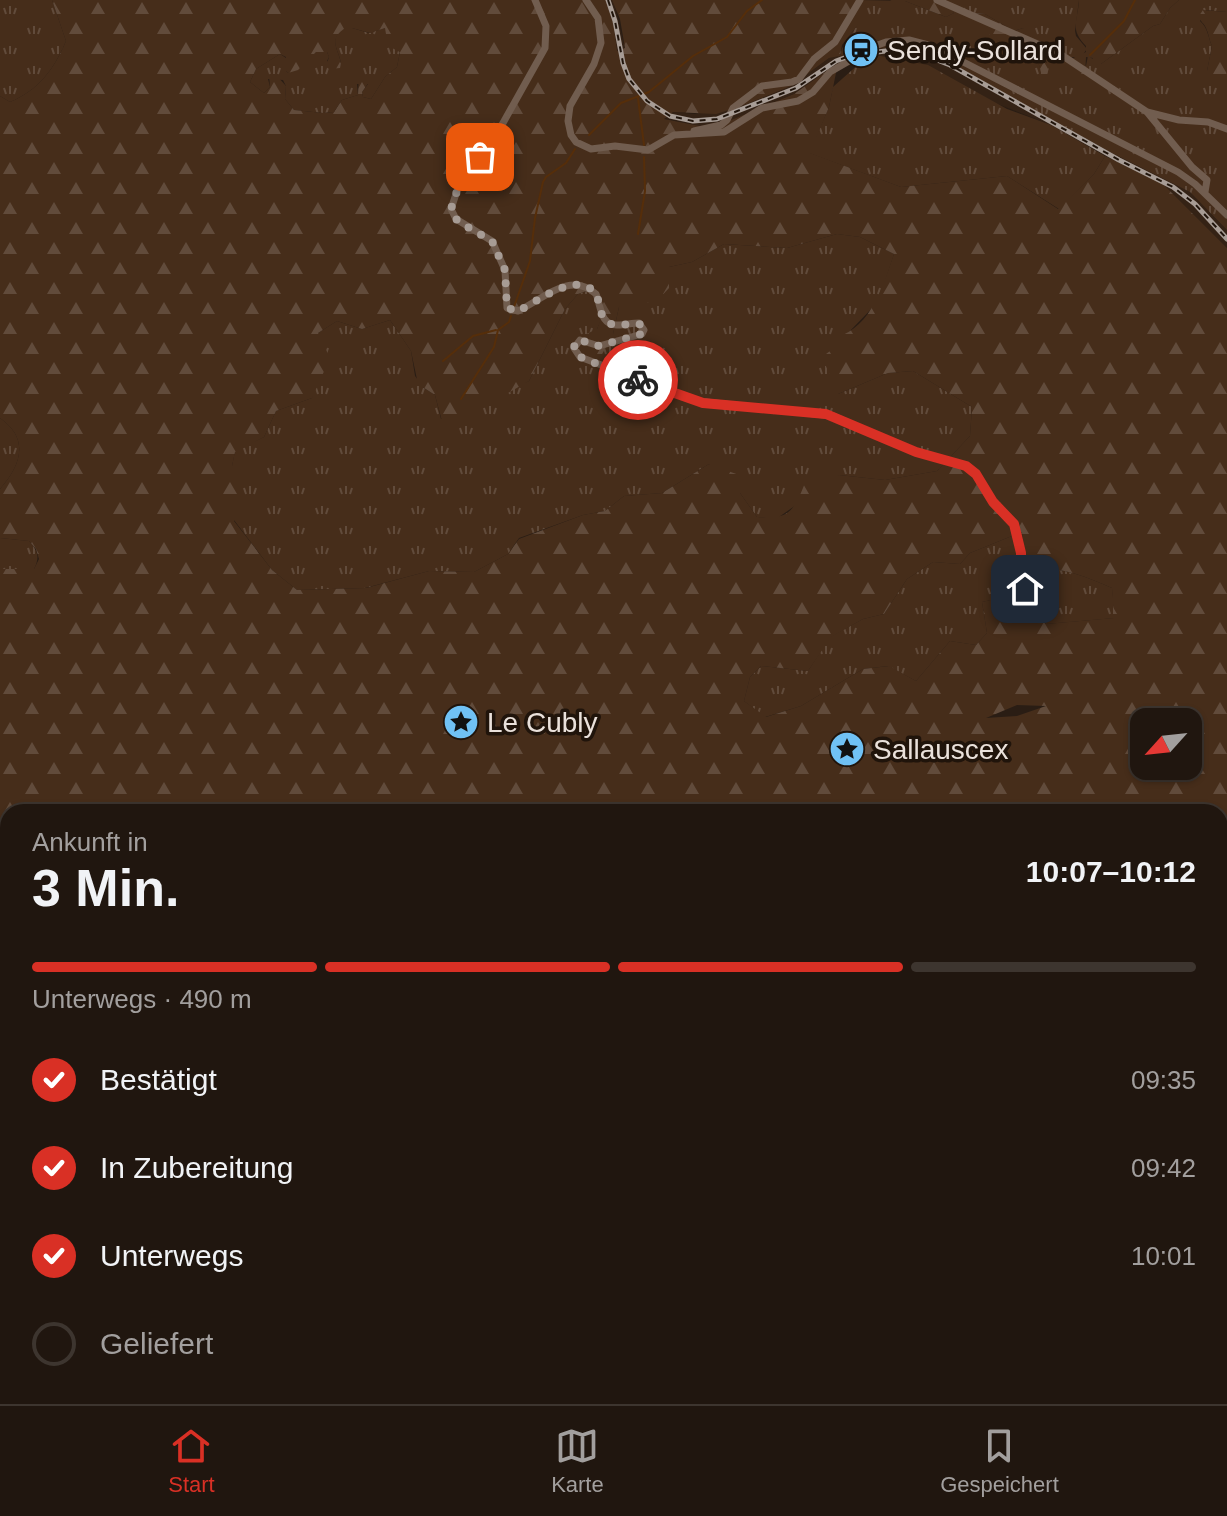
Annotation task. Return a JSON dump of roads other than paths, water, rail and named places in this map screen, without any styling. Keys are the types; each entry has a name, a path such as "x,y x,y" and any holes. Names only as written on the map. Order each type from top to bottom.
{"street":[{"path":"535,0 547,31 545,48 452,204 456,219 492,241 505,270 507,308 518,311 562,287 585,287 596,294 601,313 608,322 618,325 635,322 642,325 644,330 642,334 599,346 580,340 574,348 580,357 697,401 833,416 916,452 966,466 976,474 993,502 1014,524 1025,589"},
{"path":"586,0 598,18 601,43 594,64 569,110 568,127 573,139 587,148 615,146 642,151 653,149 674,135 721,125 733,108 762,86 799,79 814,59 835,42 860,0"},
{"path":"937,0 1060,54 1147,112 1192,167 1207,180 1205,192"},
{"path":"692,132 715,135 762,108 798,101 813,92 830,72 875,46 909,40 932,46 1170,167 1205,192 1227,215"},
{"path":"1147,112 1179,120 1208,122 1227,129"}],"waterway":[{"path":"589,135 621,103 649,92 693,56 727,37 747,11 762,0"},
{"path":"1090,55 1124,21 1135,0"},
{"path":"638,98 644,145"},
{"path":"514,307 530,261 543,182 566,163 575,149"},
{"path":"638,234 645,191 644,157"},
{"path":"461,399 494,347 498,330 509,322 511,316"},
{"path":"443,361 473,336 496,330"}],"railway":[{"path":"608,0 629,79 647,101 670,116 693,121 717,119 796,88 836,61 852,55 894,50 919,53 950,65 1173,187 1195,204 1227,239"}],"place":[{"name":"Sendy-Sollard","path":"861,50"},
{"name":"Le Cubly","path":"461,722"},
{"name":"Sallauscex","path":"847,749"}]}
